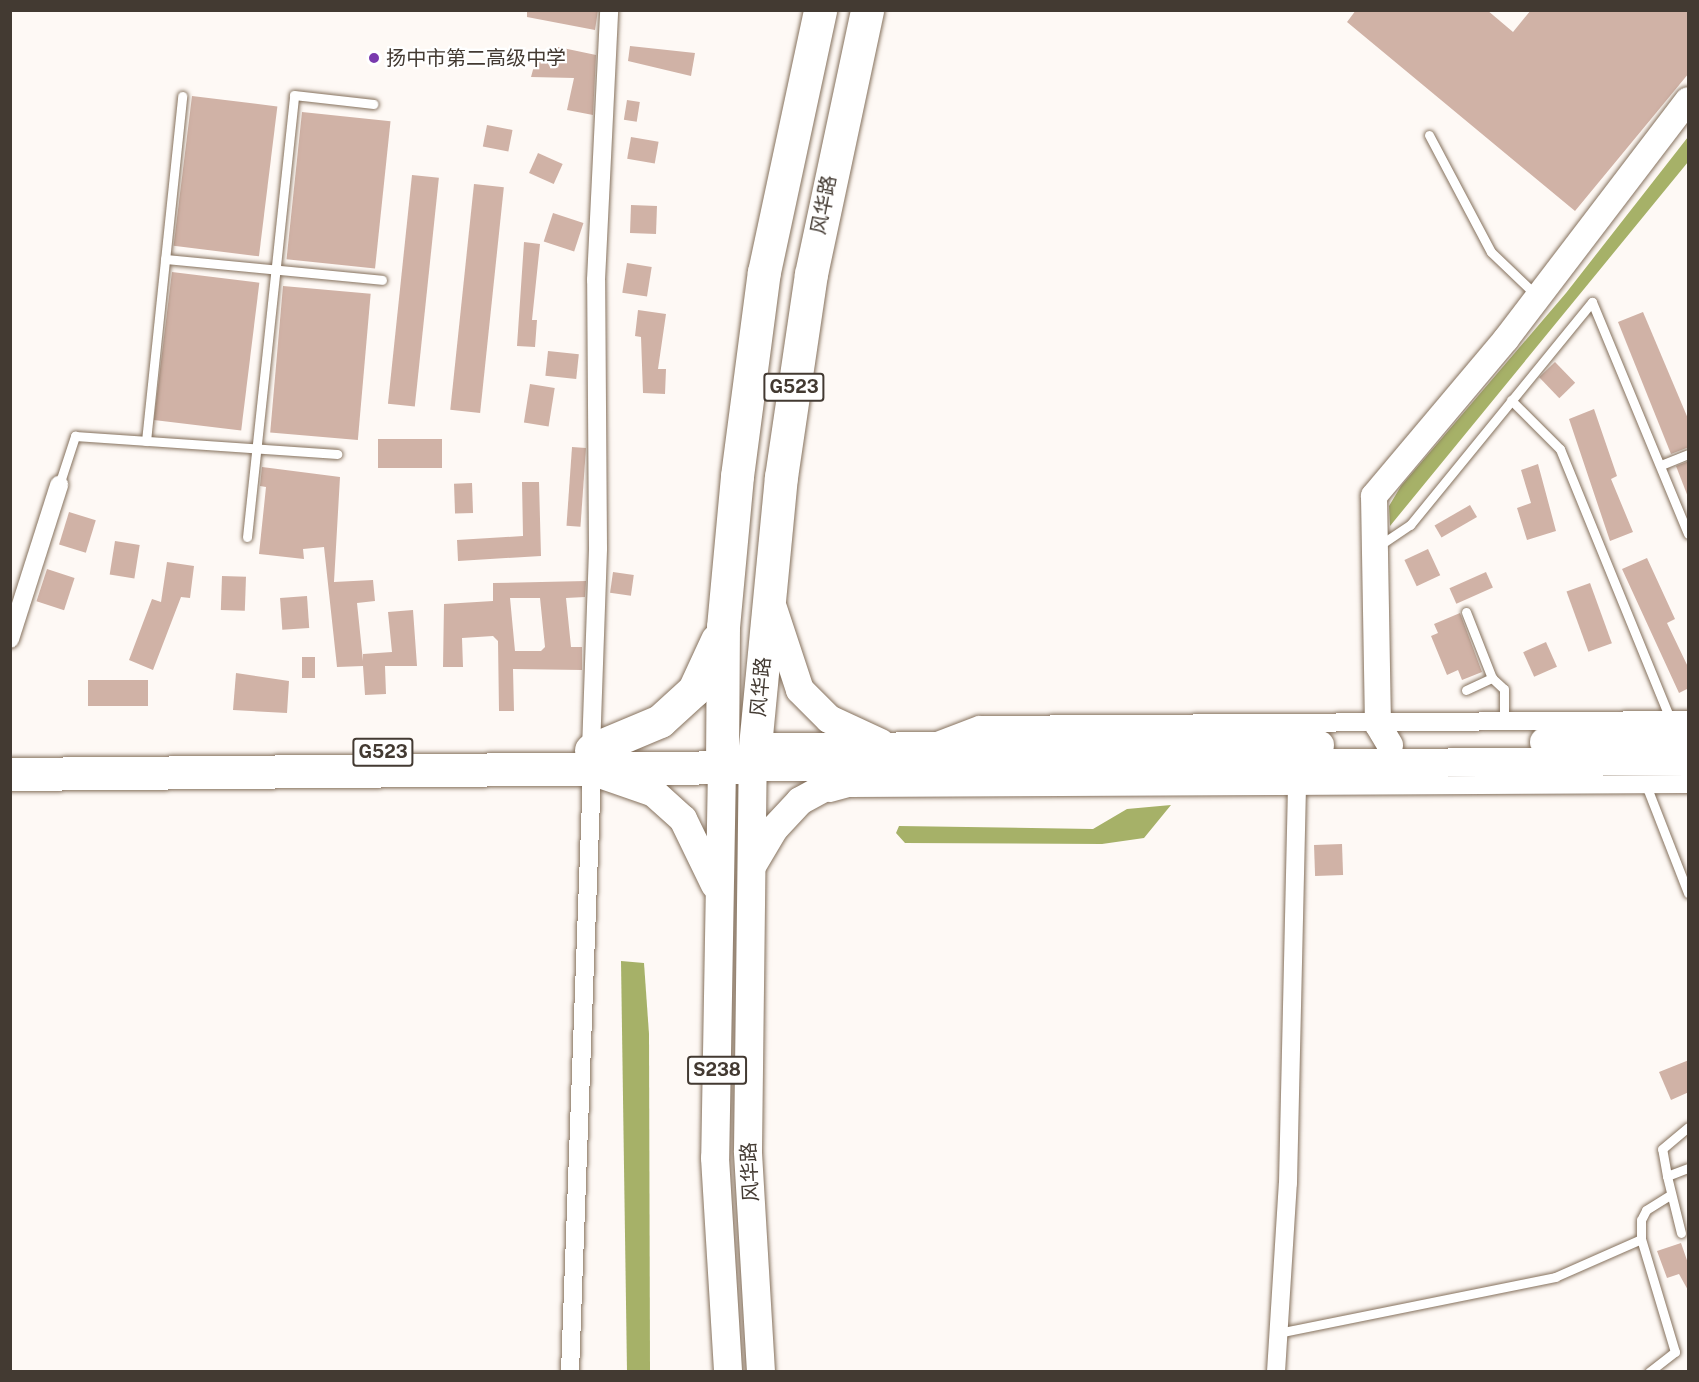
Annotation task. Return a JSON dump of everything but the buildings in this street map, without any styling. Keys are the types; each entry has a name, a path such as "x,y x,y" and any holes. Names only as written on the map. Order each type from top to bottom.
{"highway":[{"name":"风华路","path":"737,757 723,627 764,272 820,10"},
{"name":"风华路","path":"737,757 769,594 811,274 867,10"},
{"path":"592,761 660,721 686,698 723,627"},
{"name":"G523","path":"10,755 592,761"},
{"name":"G523","path":"10,774 737,757"}],"main road":[{"path":"769,594 800,690 829,719 888,747"},
{"path":"737,757 922,746 1388,754"},
{"path":"737,757 861,767 1388,754 1685,751"},
{"name":"风华路","path":"737,757 750,871 748,1151 761,1371"},
{"name":"风华路","path":"728,1371 715,1158 720,897 737,757"},
{"path":"592,761 654,793 683,819 720,897"},
{"path":"750,871 774,829 800,801 861,767"}],"street":[{"path":"570,1371 598,548 596,280 609,10"},
{"path":"1388,754 1373,549 1374,496 1538,297 1689,100"},
{"path":"10,639 59,485"},
{"path":"800,801 849,788 1297,784 1388,754 1504,723 1685,751"},
{"path":"1388,754 1646,785 1685,751"},
{"path":"1276,1371 1288,1183 1297,784"}],"lane":[{"path":"247,537 294,95 373,104"},
{"path":"146,441 182,96"},
{"path":"1429,135 1491,252 1538,297"},
{"path":"165,259 382,280"},
{"path":"1373,549 1410,525 1592,302 1689,534"},
{"path":"1511,400 1560,449 1685,751"},
{"path":"59,485 75,436 337,454"},
{"path":"1661,465 1689,454"},
{"path":"1466,612 1492,678 1504,689 1504,723"},
{"path":"1466,690 1492,678"},
{"path":"1646,785 1689,893"},
{"path":"1681,1233 1668,1196 1662,1149 1689,1127"},
{"path":"1667,1176 1689,1167"},
{"path":"1649,1371 1676,1352 1641,1239 1646,1210 1668,1196"},
{"path":"1278,1333 1555,1277 1641,1239"}],"shaded area":[{"path":"1688,137 1688,162 1390,526 1389,506 1401,486 1566,293"},
{"path":"1171,805 1144,838 1102,844 905,843 896,833 899,826 1093,829 1127,809"},
{"path":"621,961 644,963 649,1034 650,1371 627,1371"}],"place":[{"name":"扬中市第二高级中学","path":"374,58"}]}
